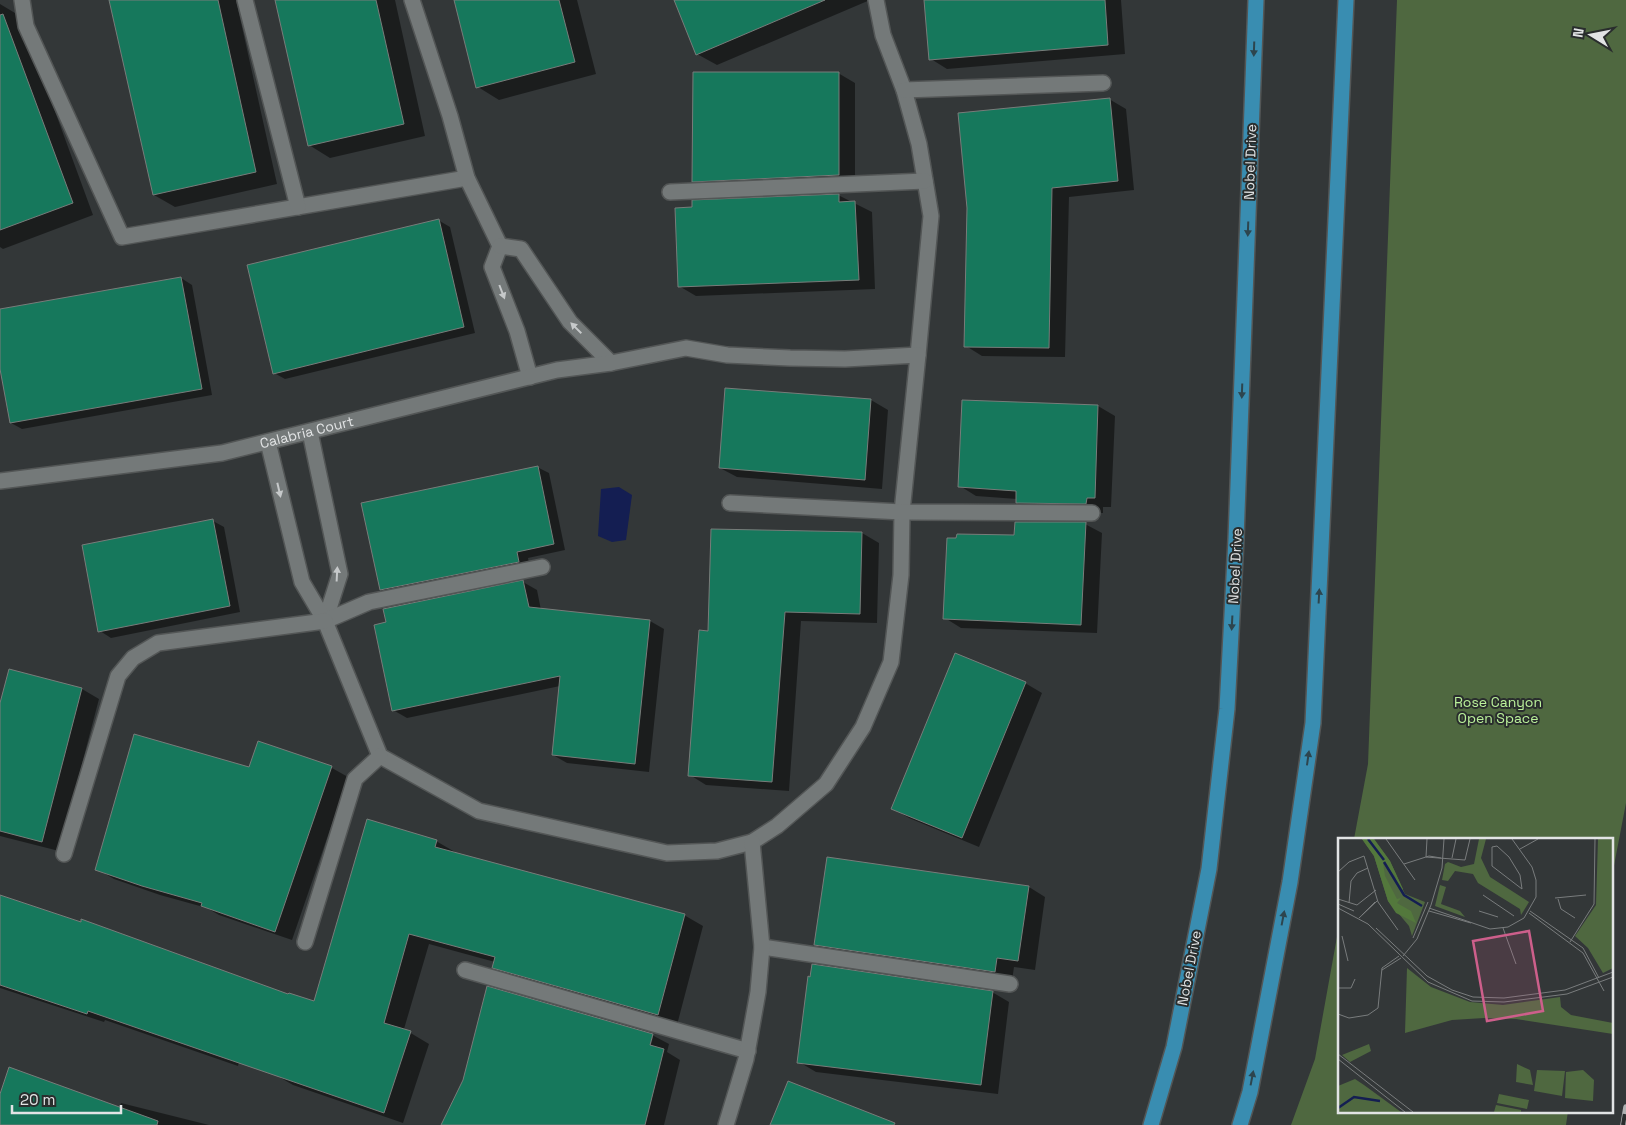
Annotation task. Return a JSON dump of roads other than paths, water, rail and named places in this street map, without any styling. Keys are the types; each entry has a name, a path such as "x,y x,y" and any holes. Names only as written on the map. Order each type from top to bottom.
{"main road":[{"name":"Nobel Drive","path":"1151,1125 1174,1047 1209,869 1227,710 1236,539 1256,0"},
{"path":"1240,1125 1250,1092 1290,882 1313,723 1346,0"}],"street":[{"path":"22,0 26,26 122,237 467,178"},
{"path":"245,0 298,207"},
{"path":"412,0 450,116 467,178 500,246 492,267 516,331 530,377"},
{"path":"268,442 302,582 325,621 380,756 479,811 667,854 717,851 752,842 777,826 826,784 864,727 892,662 901,575 902,512 931,216 919,144 904,90 883,35 876,0"},
{"path":"904,90 1103,83"},
{"path":"670,192 925,181"},
{"path":"500,246 521,249 570,322 610,363"},
{"name":"Calabria Court","path":"0,481 222,454 557,370 610,363 686,348 727,355 790,358 845,359 918,355"},
{"path":"310,432 340,574 325,621"},
{"path":"730,503 902,512 1092,513"},
{"path":"64,854 118,676 133,658 158,643 325,621 369,602 542,567"},
{"path":"305,942 355,779 380,756"},
{"path":"726,1125 748,1051 758,992 762,946 752,842"},
{"path":"762,946 1010,984"},
{"path":"465,970 748,1051"}],"railway":[{"path":"1623,1125 1626,1107"}],"park label":[{"name":"Rose Canyon Open Space","path":"1498,710"}]}
